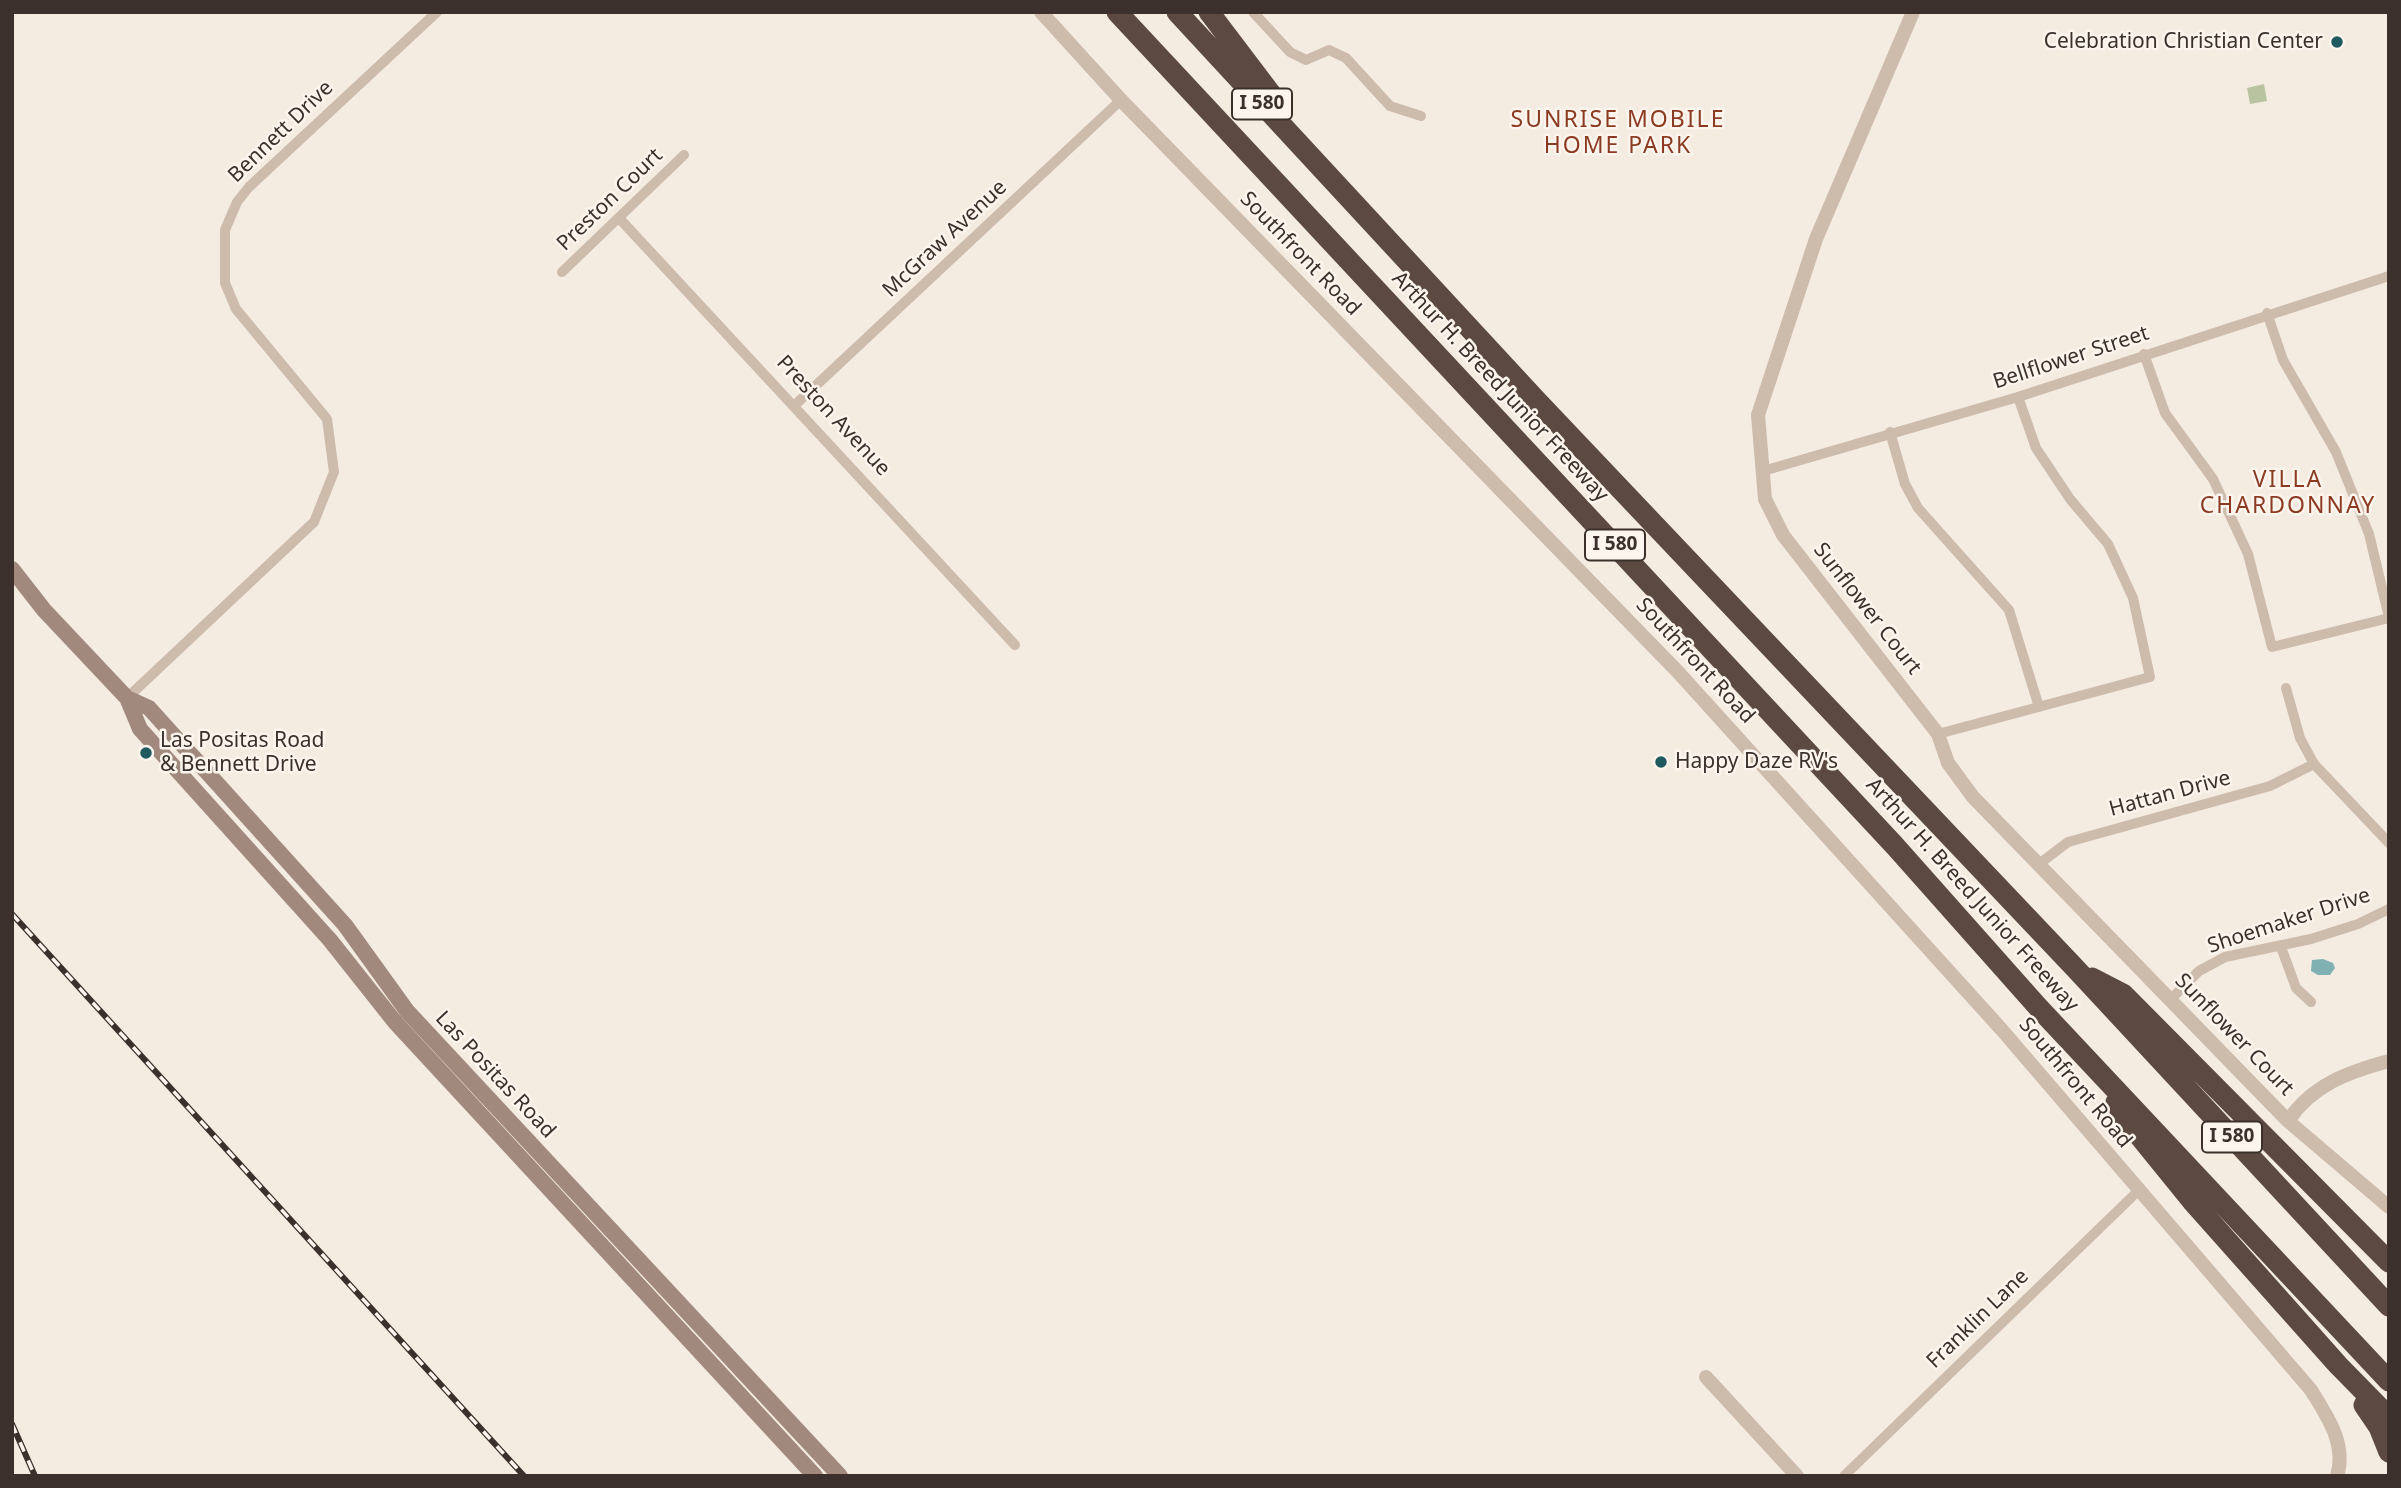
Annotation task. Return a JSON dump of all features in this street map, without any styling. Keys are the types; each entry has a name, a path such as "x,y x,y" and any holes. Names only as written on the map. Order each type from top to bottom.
{"highway":[{"name":"Arthur H. Breed Junior Freeway","path":"1177,12 1536,400 2075,968 2389,1306"},
{"path":"1209,12 1348,195"},
{"name":"Arthur H. Breed Junior Freeway","path":"1117,14 1895,846 2038,1007 2389,1381"},
{"path":"2075,968 2123,995 2380,1247 2389,1262"},
{"path":"2103,1074 2123,1116 2192,1202 2338,1365 2389,1417"},
{"path":"2338,1365 2379,1427 2389,1452"}],"main road":[{"name":"Las Positas Road","path":"12,569 44,610 127,698 140,729 330,940 395,1022 815,1476"},
{"name":"Las Positas Road","path":"127,698 149,708 345,925 407,1011 840,1476"}],"street":[{"name":"Bennett Drive","path":"127,698 314,522 334,471 327,419 236,309 225,283 225,230 237,202 249,187 437,12"},
{"name":"Southfront Road","path":"1041,12 1121,100 1678,672 2002,1030 2311,1390 2335,1430 2340,1466 2337,1476"},
{"path":"1253,12 1290,52 1306,60 1328,50 1346,58 1390,106 1421,116"},
{"name":"Sunflower Court","path":"1913,12 1816,239 1775,356 1758,415 1765,499 1783,535 1938,734 1948,763 1973,797 2288,1121 2389,1207"},
{"name":"McGraw Avenue","path":"795,405 1121,100"},
{"name":"Preston Court","path":"562,272 684,155"},
{"name":"Preston Avenue","path":"619,218 1015,645"},
{"name":"Bellflower Street","path":"1763,471 2018,397 2267,313 2389,276"},
{"path":"2144,354 2165,414 2213,479 2248,554 2272,647 2389,617 2369,534 2336,452 2283,360 2267,313"},
{"path":"1938,734 2150,677 2133,598 2108,544 2070,499 2036,449 2018,397"},
{"path":"1890,432 1905,484 1918,508 2009,610 2039,707"},
{"path":"2286,688 2300,738 2314,764 2389,843"},
{"name":"Hattan Drive","path":"2039,864 2068,842 2270,786 2294,777 2314,764"},
{"name":"Shoemaker Drive","path":"2171,999 2199,971 2225,957 2281,947 2358,924 2389,909"},
{"path":"2281,947 2296,988 2311,1002"},
{"path":"2288,1121 2302,1101 2347,1072 2389,1061"},
{"name":"Franklin Lane","path":"1844,1476 2138,1191"},
{"path":"1706,1377 1797,1476"}],"green space":[{"path":"2264,84 2267,101 2250,104 2247,88"}],"water":[{"path":"2323,959 2333,963 2335,968 2330,975 2318,975 2311,971 2312,960"}],"railway":[{"path":"12,914 524,1476"},
{"path":"12,1424 35,1476"}],"place":[{"name":"Celebration Christian Center","path":"2337,42"},
{"name":"Las Positas Road & Bennett Drive","path":"146,753"},
{"name":"Happy Daze RV's","path":"1661,762"}],"district":[{"name":"SUNRISE MOBILE HOME PARK","path":"1618,133"},
{"name":"VILLA CHARDONNAY","path":"2288,493"}]}
